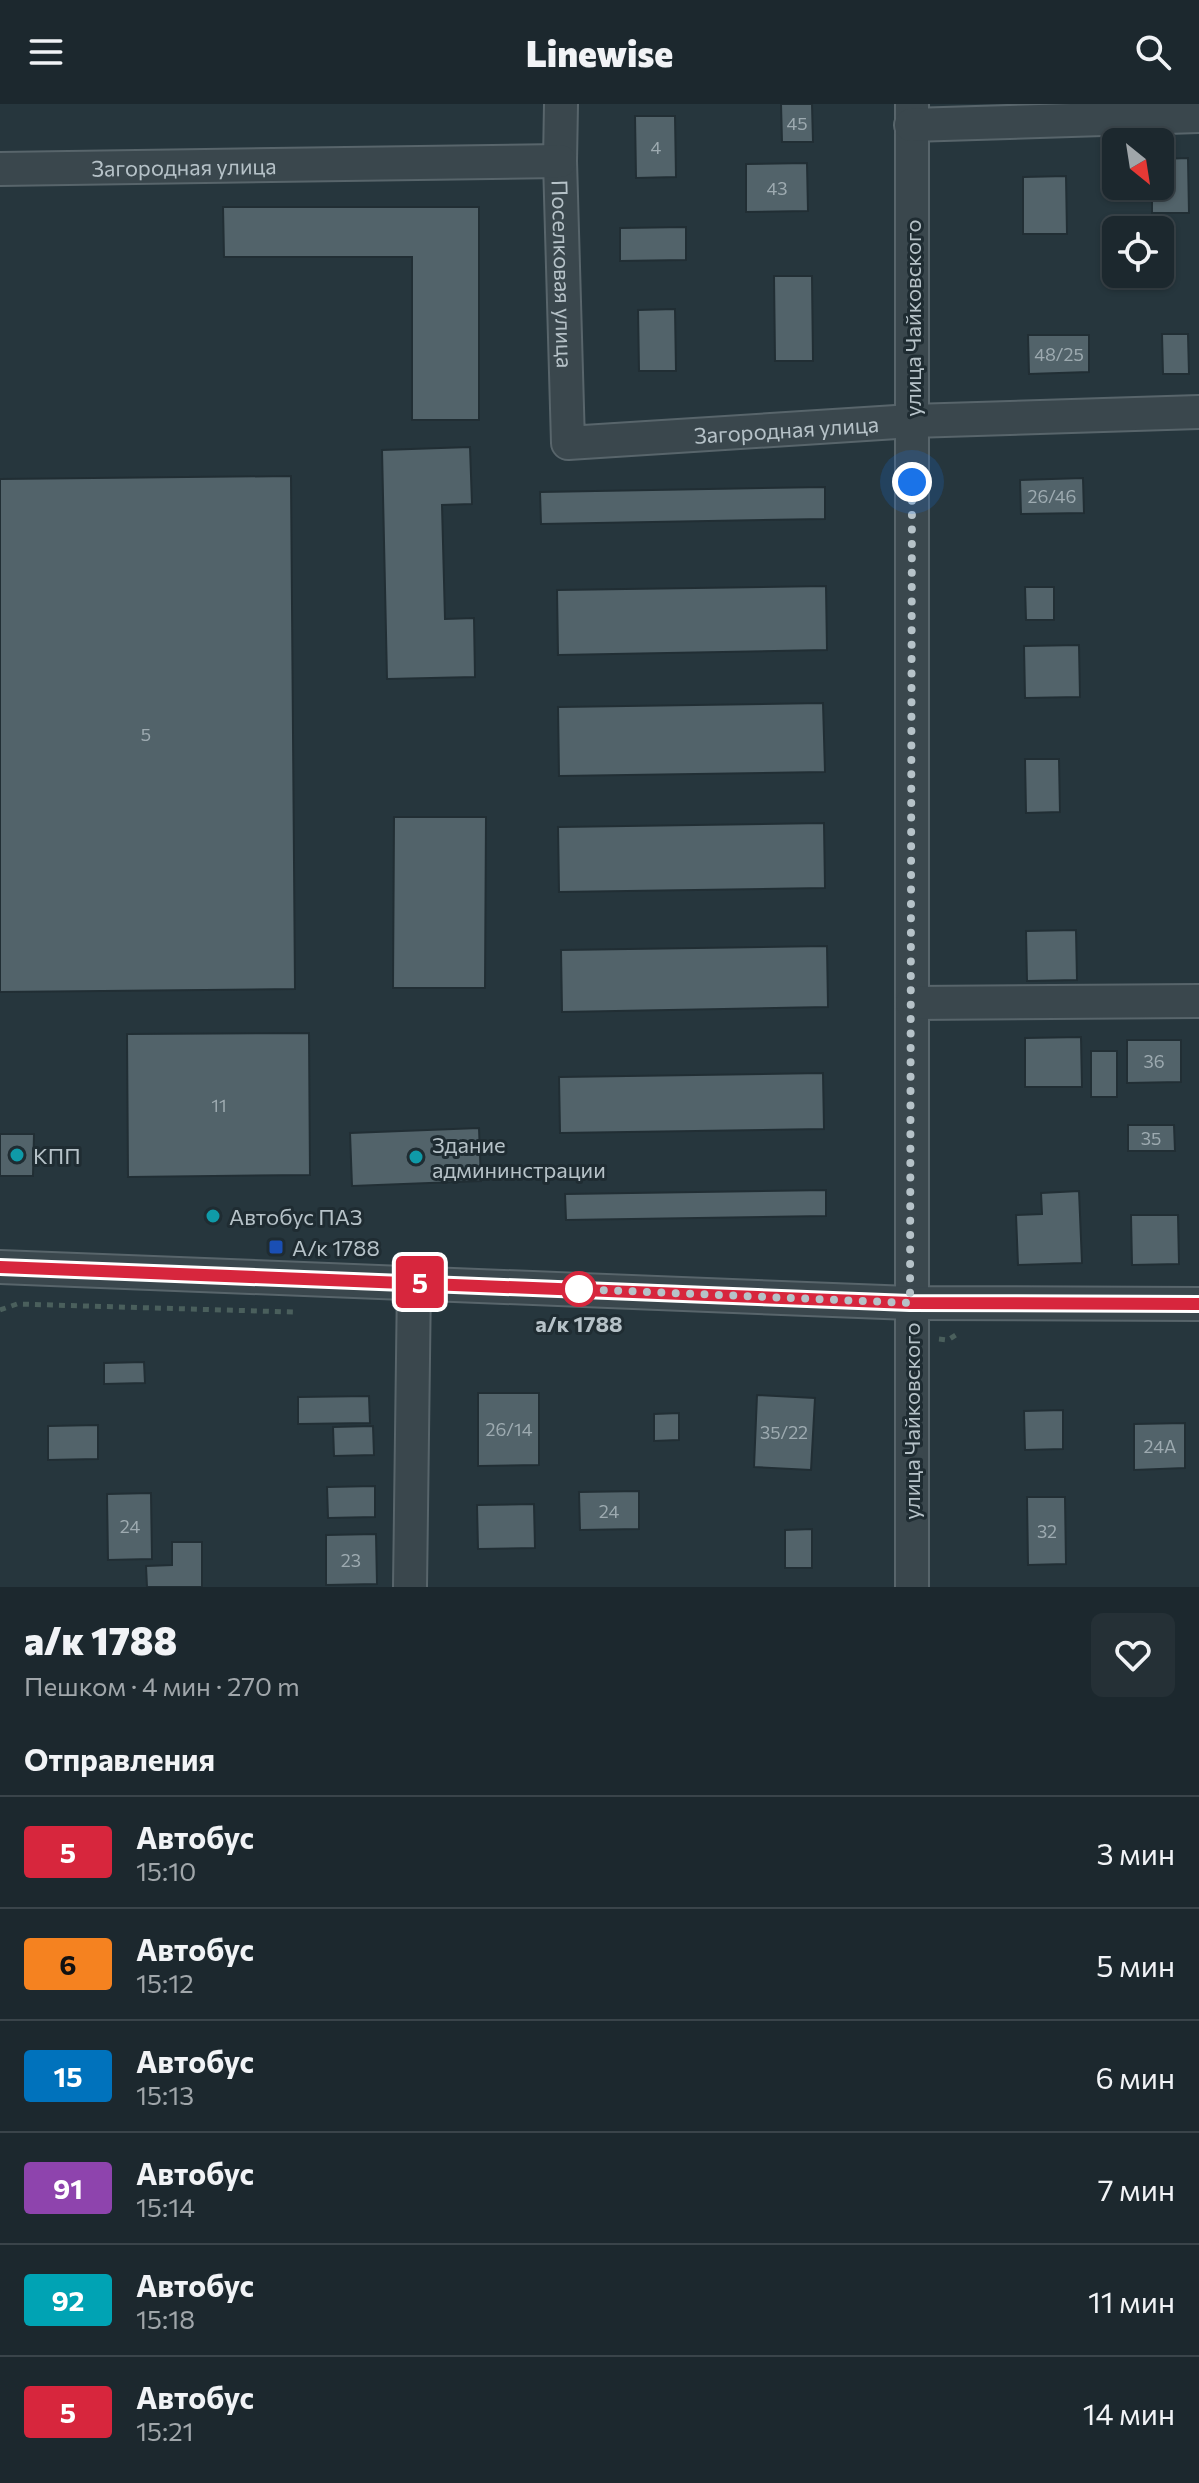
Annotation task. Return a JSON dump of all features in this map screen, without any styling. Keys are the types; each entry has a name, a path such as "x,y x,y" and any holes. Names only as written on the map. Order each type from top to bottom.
{"street":[{"name":"Поселковая улица","path":"561,104 568,443"},
{"path":"912,115 1199,116"},
{"name":"улица Чайковского","path":"912,115 912,1587"},
{"name":"Загородная улица","path":"0,169 560,161"},
{"name":"Загородная улица","path":"568,443 912,421 1199,412"},
{"path":"912,1003 1199,1001"},
{"path":"0,1267 910,1303 1199,1304"},
{"path":"410,1587 414,1282"}],"building":[{"path":"781,104 812,104 813,142 782,142"},
{"path":"635,116 675,116 676,177 636,178"},
{"path":"1174,158 1188,158 1189,213 1152,213 1152,200 1174,200"},
{"path":"807,163 808,211 746,212 746,164"},
{"path":"1066,176 1067,234 1023,234 1023,177"},
{"path":"223,207 479,207 479,420 412,420 412,257 224,257"},
{"path":"686,227 686,260 620,261 620,228"},
{"path":"774,276 812,276 813,361 775,361"},
{"path":"675,309 676,371 639,371 638,310"},
{"path":"1162,334 1188,334 1189,374 1163,374"},
{"path":"1028,335 1089,335 1089,372 1029,374"},
{"path":"470,447 472,504 442,505 445,619 474,618 475,677 387,679 382,450"},
{"path":"291,476 295,989 0,992 0,479"},
{"path":"1083,478 1084,513 1021,514 1020,480"},
{"path":"825,487 825,519 541,524 540,492"},
{"path":"826,586 827,650 558,655 557,590"},
{"path":"1025,587 1054,587 1054,620 1026,620"},
{"path":"1079,645 1080,697 1025,698 1024,646"},
{"path":"823,703 825,772 559,776 558,707"},
{"path":"1025,759 1059,759 1060,812 1026,813"},
{"path":"394,817 486,817 485,988 393,988"},
{"path":"824,823 825,888 559,892 558,827"},
{"path":"1076,930 1077,980 1027,981 1026,931"},
{"path":"827,946 828,1007 562,1012 561,950"},
{"path":"309,1033 310,1175 128,1177 127,1034"},
{"path":"1081,1037 1082,1087 1025,1087 1025,1038"},
{"path":"1127,1040 1181,1040 1181,1082 1127,1083"},
{"path":"1091,1051 1117,1051 1117,1097 1091,1097"},
{"path":"823,1073 824,1129 560,1133 559,1077"},
{"path":"1128,1125 1174,1125 1175,1151 1128,1151"},
{"name":"Здание админинстрации","path":"479,1128 481,1181 352,1186 350,1133"},
{"name":"КПП","path":"0,1134 34,1134 33,1176 0,1176"},
{"path":"826,1190 826,1216 566,1220 565,1194"},
{"path":"1079,1191 1082,1263 1018,1265 1016,1215 1042,1214 1041,1193"},
{"path":"1131,1215 1178,1215 1179,1264 1132,1265"},
{"path":"144,1362 145,1383 104,1384 104,1363"},
{"path":"478,1393 539,1393 539,1465 478,1466"},
{"path":"757,1395 815,1398 811,1470 754,1467"},
{"path":"369,1396 370,1423 298,1424 298,1397"},
{"path":"1063,1410 1063,1449 1025,1450 1024,1411"},
{"path":"679,1413 679,1440 654,1441 654,1414"},
{"path":"1185,1423 1185,1468 1134,1470 1134,1424"},
{"path":"98,1425 98,1459 48,1460 48,1426"},
{"path":"373,1426 374,1455 334,1456 333,1427"},
{"path":"375,1486 375,1517 328,1518 327,1487"},
{"path":"639,1491 639,1529 580,1530 579,1492"},
{"path":"151,1493 152,1559 108,1560 107,1494"},
{"path":"1027,1497 1065,1497 1066,1564 1028,1565"},
{"path":"534,1504 535,1548 478,1549 477,1505"},
{"path":"812,1529 812,1568 785,1568 785,1530"},
{"path":"376,1534 377,1584 326,1585 326,1535"},
{"path":"172,1542 202,1542 202,1587 147,1587 146,1566 172,1565"}],"bus line":[{"name":"5","path":"0,1267 910,1303 1199,1304"}],"place":[{"name":"КПП","path":"17,1155"},
{"name":"Здание админинстрации","path":"416,1157"},
{"name":"Автобус ПАЗ","path":"213,1216"},
{"name":"А/к 1788","path":"276,1247"},
{"name":"a/к 1788","path":"579,1289"}],"route":[{"path":"579,1289 910,1303 912,482"}]}
